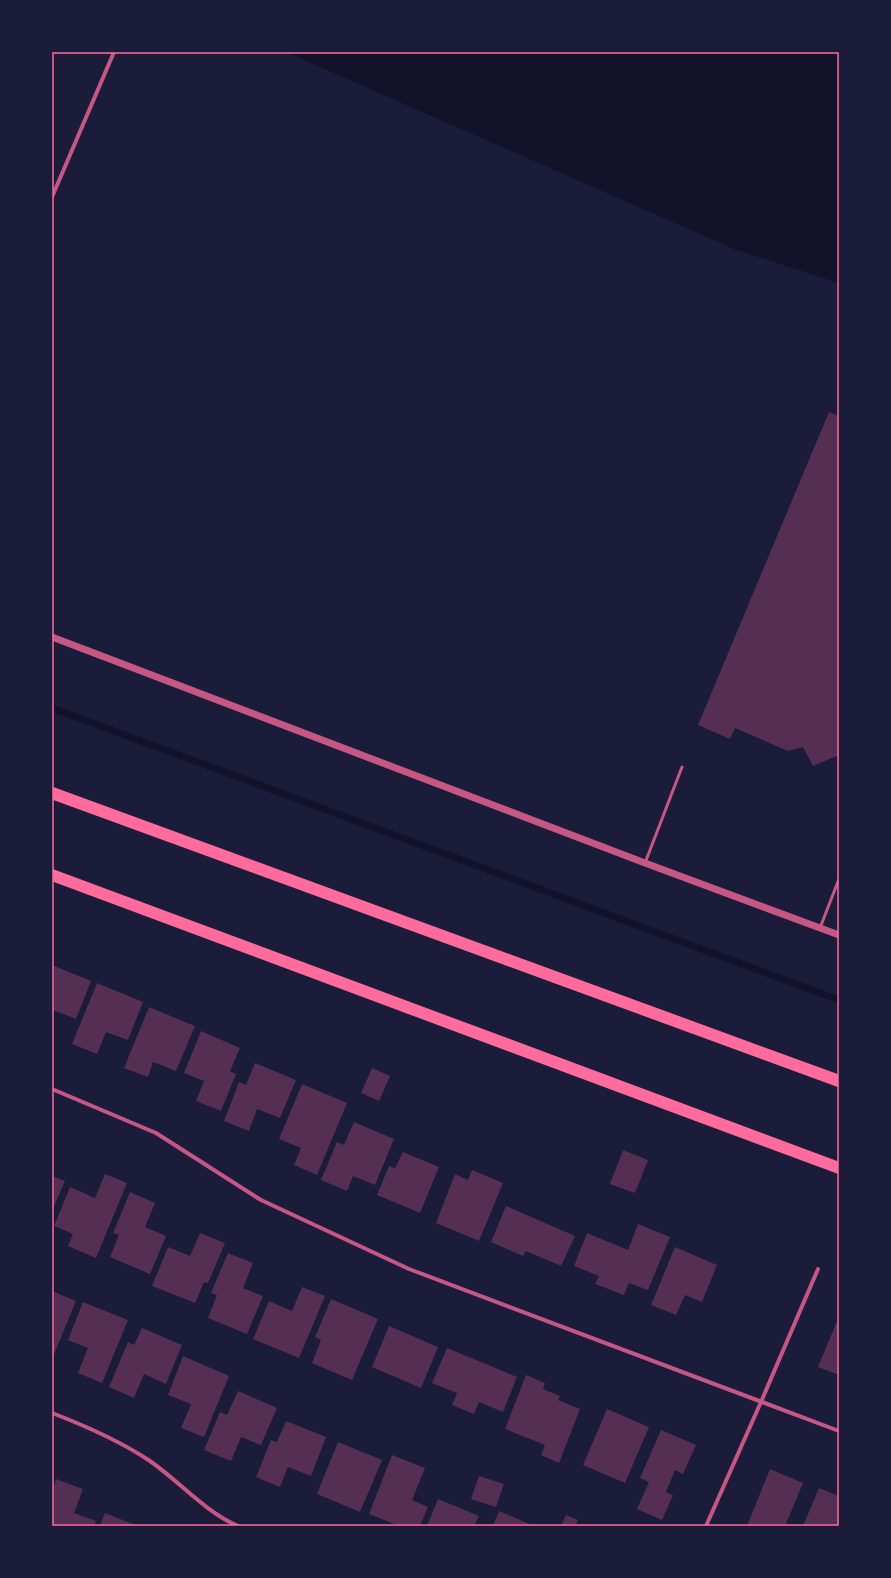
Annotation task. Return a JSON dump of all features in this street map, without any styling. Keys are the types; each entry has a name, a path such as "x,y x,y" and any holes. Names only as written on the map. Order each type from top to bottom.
{"highway":[{"path":"52,793 839,1081"},
{"path":"52,875 839,1168"}],"street":[{"path":"52,197 114,52"},
{"path":"52,637 645,863 839,935"},
{"path":"52,1089 156,1133 261,1200 410,1269 839,1431"},
{"path":"706,1526 818,1269"},
{"path":"52,1413 126,1446 151,1462 203,1505 227,1521 238,1526"}],"lane":[{"path":"645,863 682,767"},
{"path":"820,928 839,879"}],"shaded area":[{"path":"286,52 839,52 839,283 734,249"}],"building":[{"path":"829,412 839,416 839,755 813,766 803,747 788,751 735,728 730,739 698,725"},
{"path":"52,965 91,981 76,1019 53,1010 52,1013"},
{"path":"97,983 143,1002 128,1040 106,1032 97,1054 72,1044"},
{"path":"149,1007 195,1026 176,1071 153,1062 148,1077 124,1068"},
{"path":"201,1031 240,1048 230,1071 236,1074 221,1111 196,1101 204,1081 184,1073"},
{"path":"255,1063 296,1080 280,1118 257,1109 249,1131 224,1121 239,1082 246,1085"},
{"path":"372,1068 390,1076 379,1101 361,1093"},
{"path":"302,1084 347,1103 317,1175 294,1165 301,1148 279,1139"},
{"path":"354,1122 394,1139 375,1185 353,1176 347,1191 321,1180 337,1142 344,1145"},
{"path":"623,1150 648,1160 635,1193 610,1184"},
{"path":"403,1152 439,1167 420,1213 377,1195 389,1166 395,1168"},
{"path":"472,1170 503,1183 479,1241 436,1223 455,1174 468,1180"},
{"path":"105,1174 127,1183 96,1258 68,1246 73,1234 54,1226 70,1187 95,1198"},
{"path":"52,1176 65,1181 52,1211"},
{"path":"130,1192 155,1203 145,1227 166,1236 150,1274 110,1257 119,1235 113,1233"},
{"path":"506,1206 575,1236 561,1266 526,1251 523,1256 491,1242"},
{"path":"638,1224 670,1237 648,1290 629,1283 624,1295 595,1284 599,1276 574,1266 587,1233 628,1250"},
{"path":"200,1233 225,1243 208,1283 204,1282 195,1303 152,1286 168,1247 190,1256"},
{"path":"675,1247 717,1265 702,1302 685,1295 676,1315 651,1305"},
{"path":"228,1253 253,1263 243,1288 263,1296 247,1334 208,1318 217,1295 211,1293"},
{"path":"302,1287 325,1296 299,1358 253,1339 269,1301 292,1311"},
{"path":"52,1291 76,1301 52,1359"},
{"path":"331,1299 378,1319 352,1380 312,1363 321,1340 315,1337"},
{"path":"83,1302 128,1320 102,1383 78,1373 88,1348 68,1340"},
{"path":"839,1316 839,1375 818,1367"},
{"path":"389,1326 438,1347 421,1388 372,1367"},
{"path":"142,1328 182,1345 166,1384 144,1374 134,1398 109,1387 128,1342 134,1345"},
{"path":"447,1348 517,1377 503,1412 479,1402 474,1414 452,1405 457,1393 432,1383"},
{"path":"183,1356 229,1376 204,1437 181,1428 191,1404 168,1395"},
{"path":"526,1375 545,1383 543,1389 560,1396 558,1400 580,1409 559,1463 541,1455 545,1445 505,1429"},
{"path":"238,1391 277,1408 261,1445 241,1437 231,1461 204,1450 220,1412 227,1415"},
{"path":"607,1409 649,1427 625,1483 583,1465"},
{"path":"286,1421 326,1437 311,1476 288,1467 280,1487 256,1477 271,1440 277,1442"},
{"path":"661,1430 696,1445 683,1474 675,1470 666,1492 673,1495 662,1520 637,1509 649,1482 640,1478"},
{"path":"338,1442 382,1460 360,1512 317,1494"},
{"path":"392,1455 425,1468 412,1500 428,1507 420,1526 399,1526 369,1514"},
{"path":"770,1469 803,1483 785,1526 747,1526"},
{"path":"479,1476 504,1484 496,1507 471,1499"},
{"path":"56,1479 83,1489 74,1513 96,1521 94,1526 52,1526 52,1490"},
{"path":"819,1488 839,1496 839,1526 803,1526"},
{"path":"438,1499 479,1516 474,1526 427,1526"},
{"path":"499,1511 534,1526 493,1526"},
{"path":"105,1513 138,1526 100,1526"},
{"path":"566,1515 578,1520 576,1524 581,1526 561,1526"}],"waterway":[{"path":"52,708 839,1000"}]}
